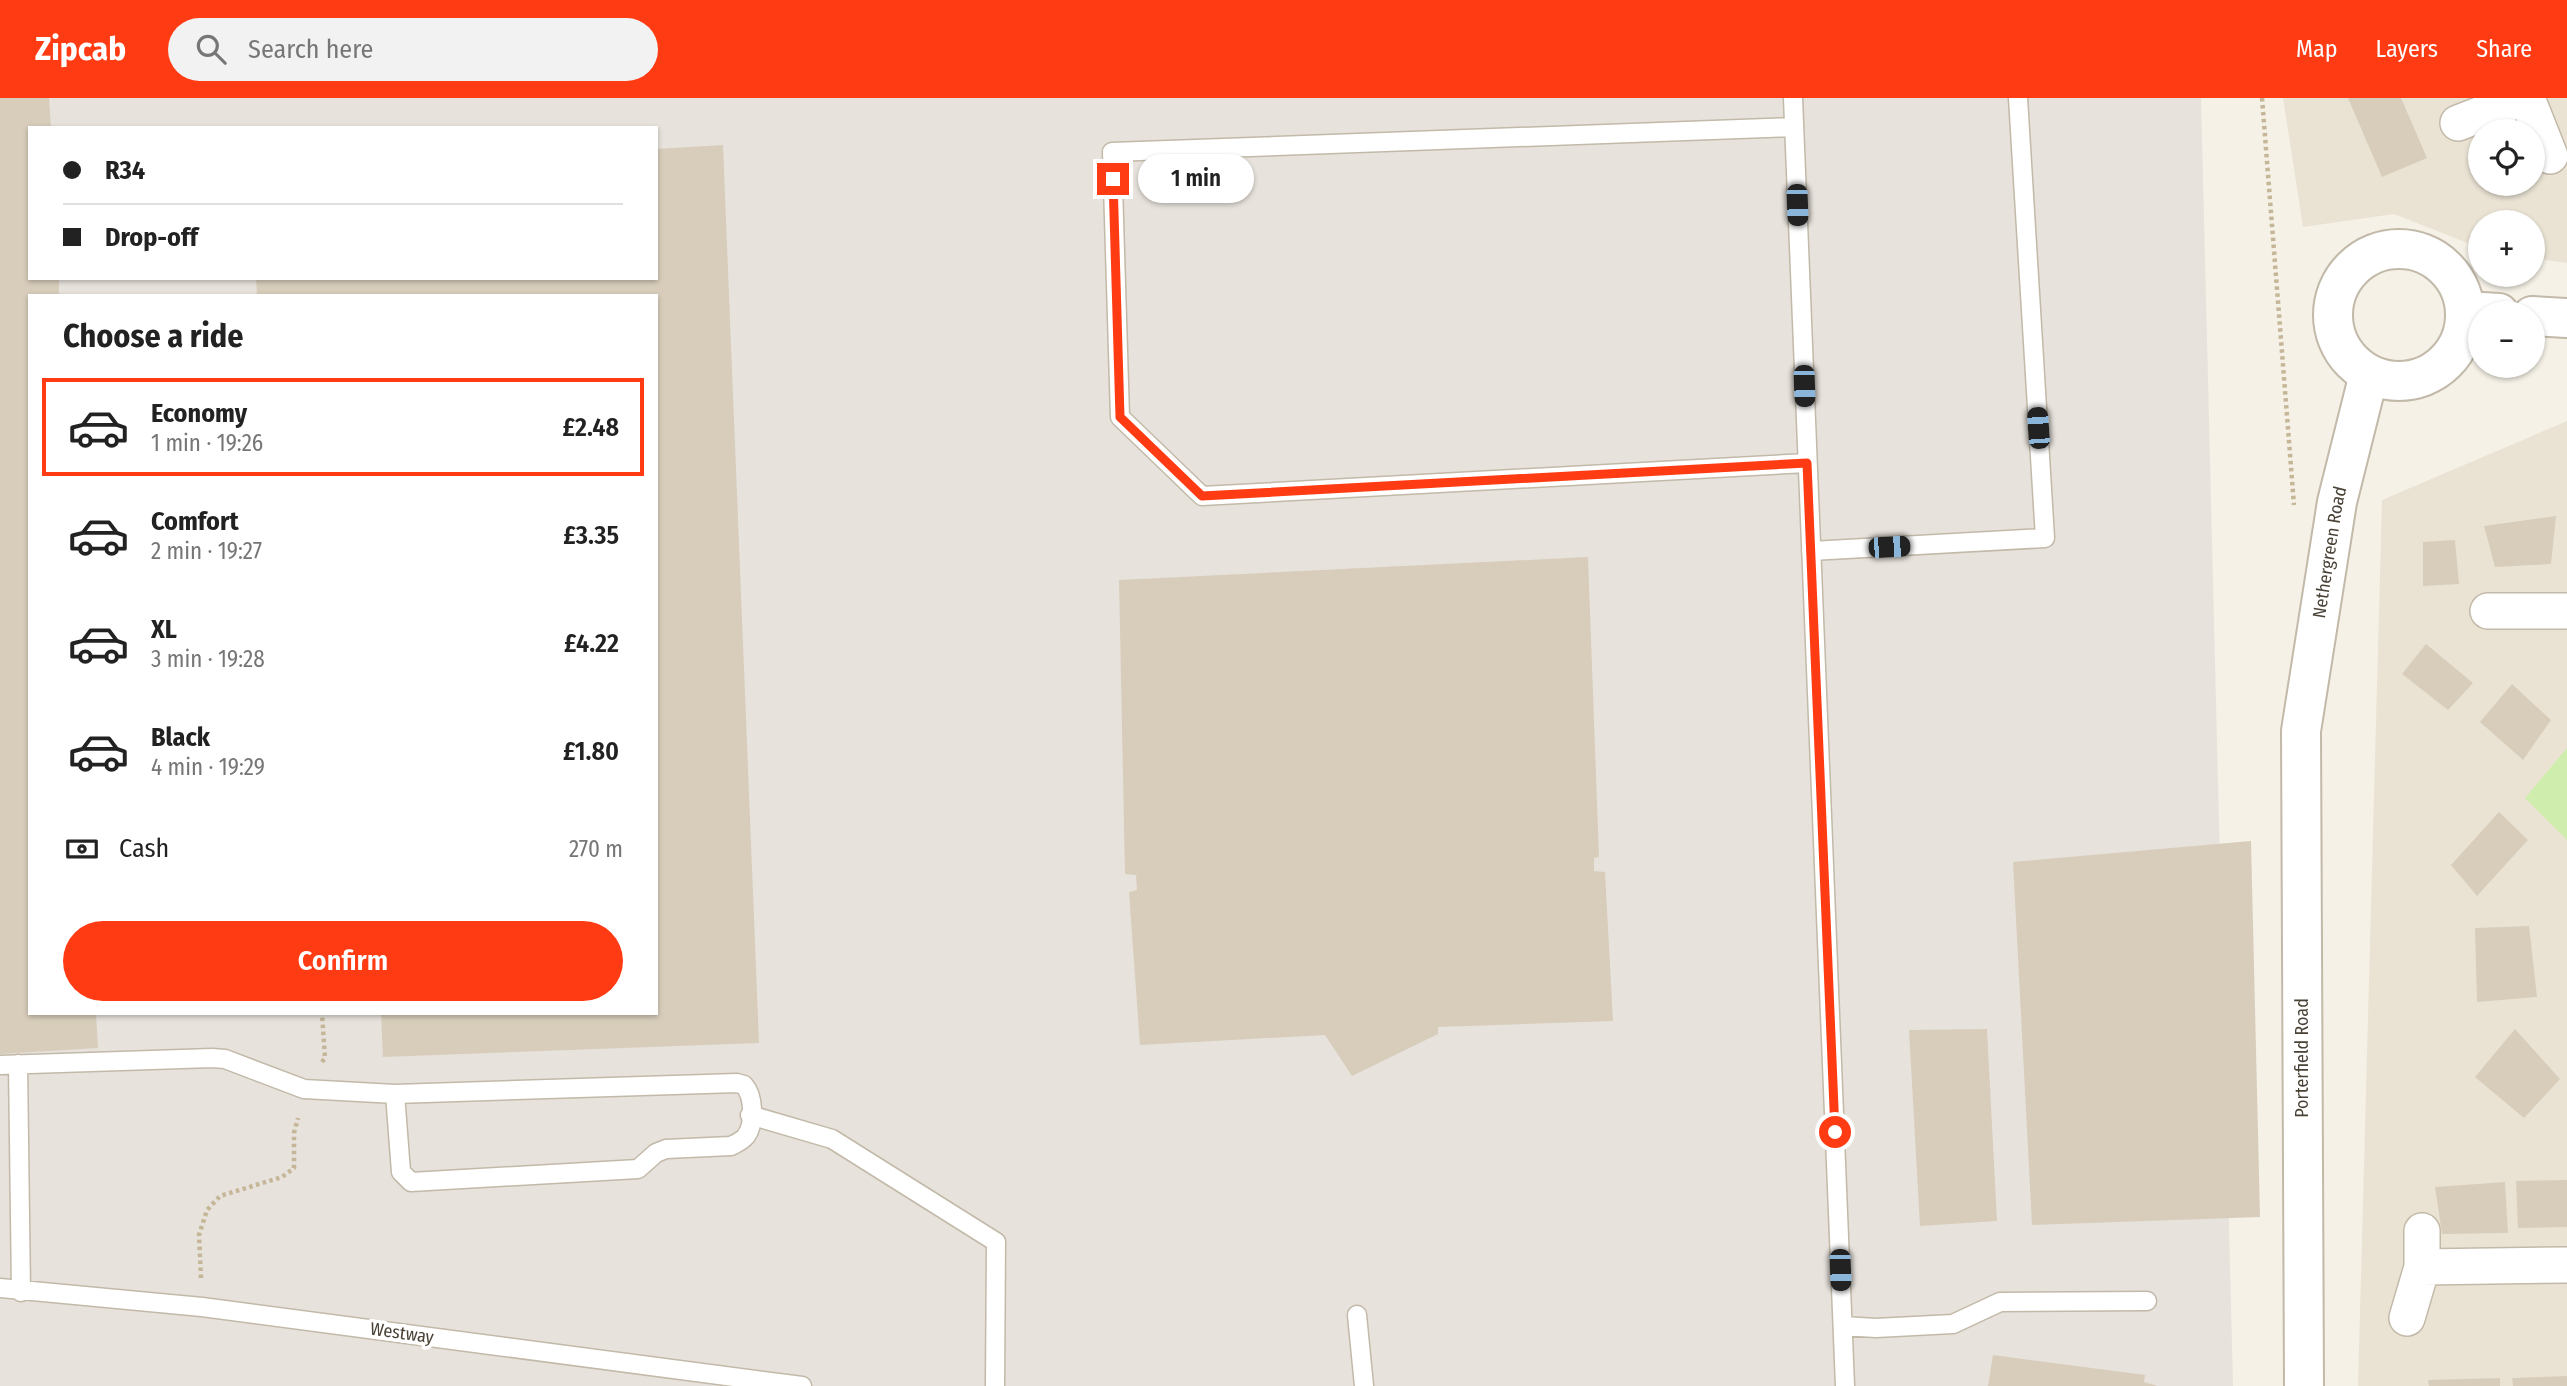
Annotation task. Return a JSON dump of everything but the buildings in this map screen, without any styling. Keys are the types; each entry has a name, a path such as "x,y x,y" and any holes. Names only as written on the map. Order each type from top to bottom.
{"street":[{"path":"2468,112 2525,98 2550,156"},
{"path":"2468,326 2463,331 2456,349 2443,364 2426,375 2408,381 2388,381 2369,374 2351,361 2344,351 2338,341 2333,319 2335,296 2345,276 2361,260 2383,251 2406,249 2428,256 2446,270 2471,301"},
{"path":"2545,317 2567,318"},
{"name":"Nethergreen Road","path":"2301,731 2337,502 2369,374"},
{"path":"2488,611 2567,611"},
{"name":"Porterfield Road","path":"2301,731 2304,1386"},
{"path":"2407,1318 2422,1267 2422,1231"},
{"path":"2422,1267 2567,1265"}],"lane":[{"path":"1793,98 1845,1386"},
{"path":"1811,551 2045,538 2018,98"},
{"path":"1794,127 1112,152 1120,417 1202,496 1807,463"},
{"path":"21,1292 9,1064 212,1058 225,1059 304,1089 395,1094 737,1083 744,1085 752,1099 750,1130 738,1143 731,1146 666,1149 656,1153 638,1169 411,1182 401,1171 395,1094"},
{"path":"750,1115 832,1139 996,1242 995,1386"},
{"name":"Westway","path":"0,1288 202,1307 802,1386"},
{"path":"1843,1326 1877,1328 1952,1324 2000,1302 2147,1301"},
{"path":"1356,1315 1364,1386"}],"path":[{"path":"2262,98 2295,516 2337,502"},
{"path":"202,1307 199,1235 207,1210 220,1196 282,1177 294,1168 295,1133 304,1089 325,1058 322,1015"}],"shaded area":[{"path":"0,98 2201,98 2233,1386 0,1386"},
{"path":"2283,98 2567,98 2567,263 2545,260 2545,210 2468,210 2468,243 2394,214 2303,227"},
{"path":"2567,421 2567,1386 2358,1386 2382,500"}],"green space":[{"path":"2567,748 2567,840 2525,798"}],"route":[{"path":"1113,179 1120,417 1202,496 1807,463 1835,1132"}]}
